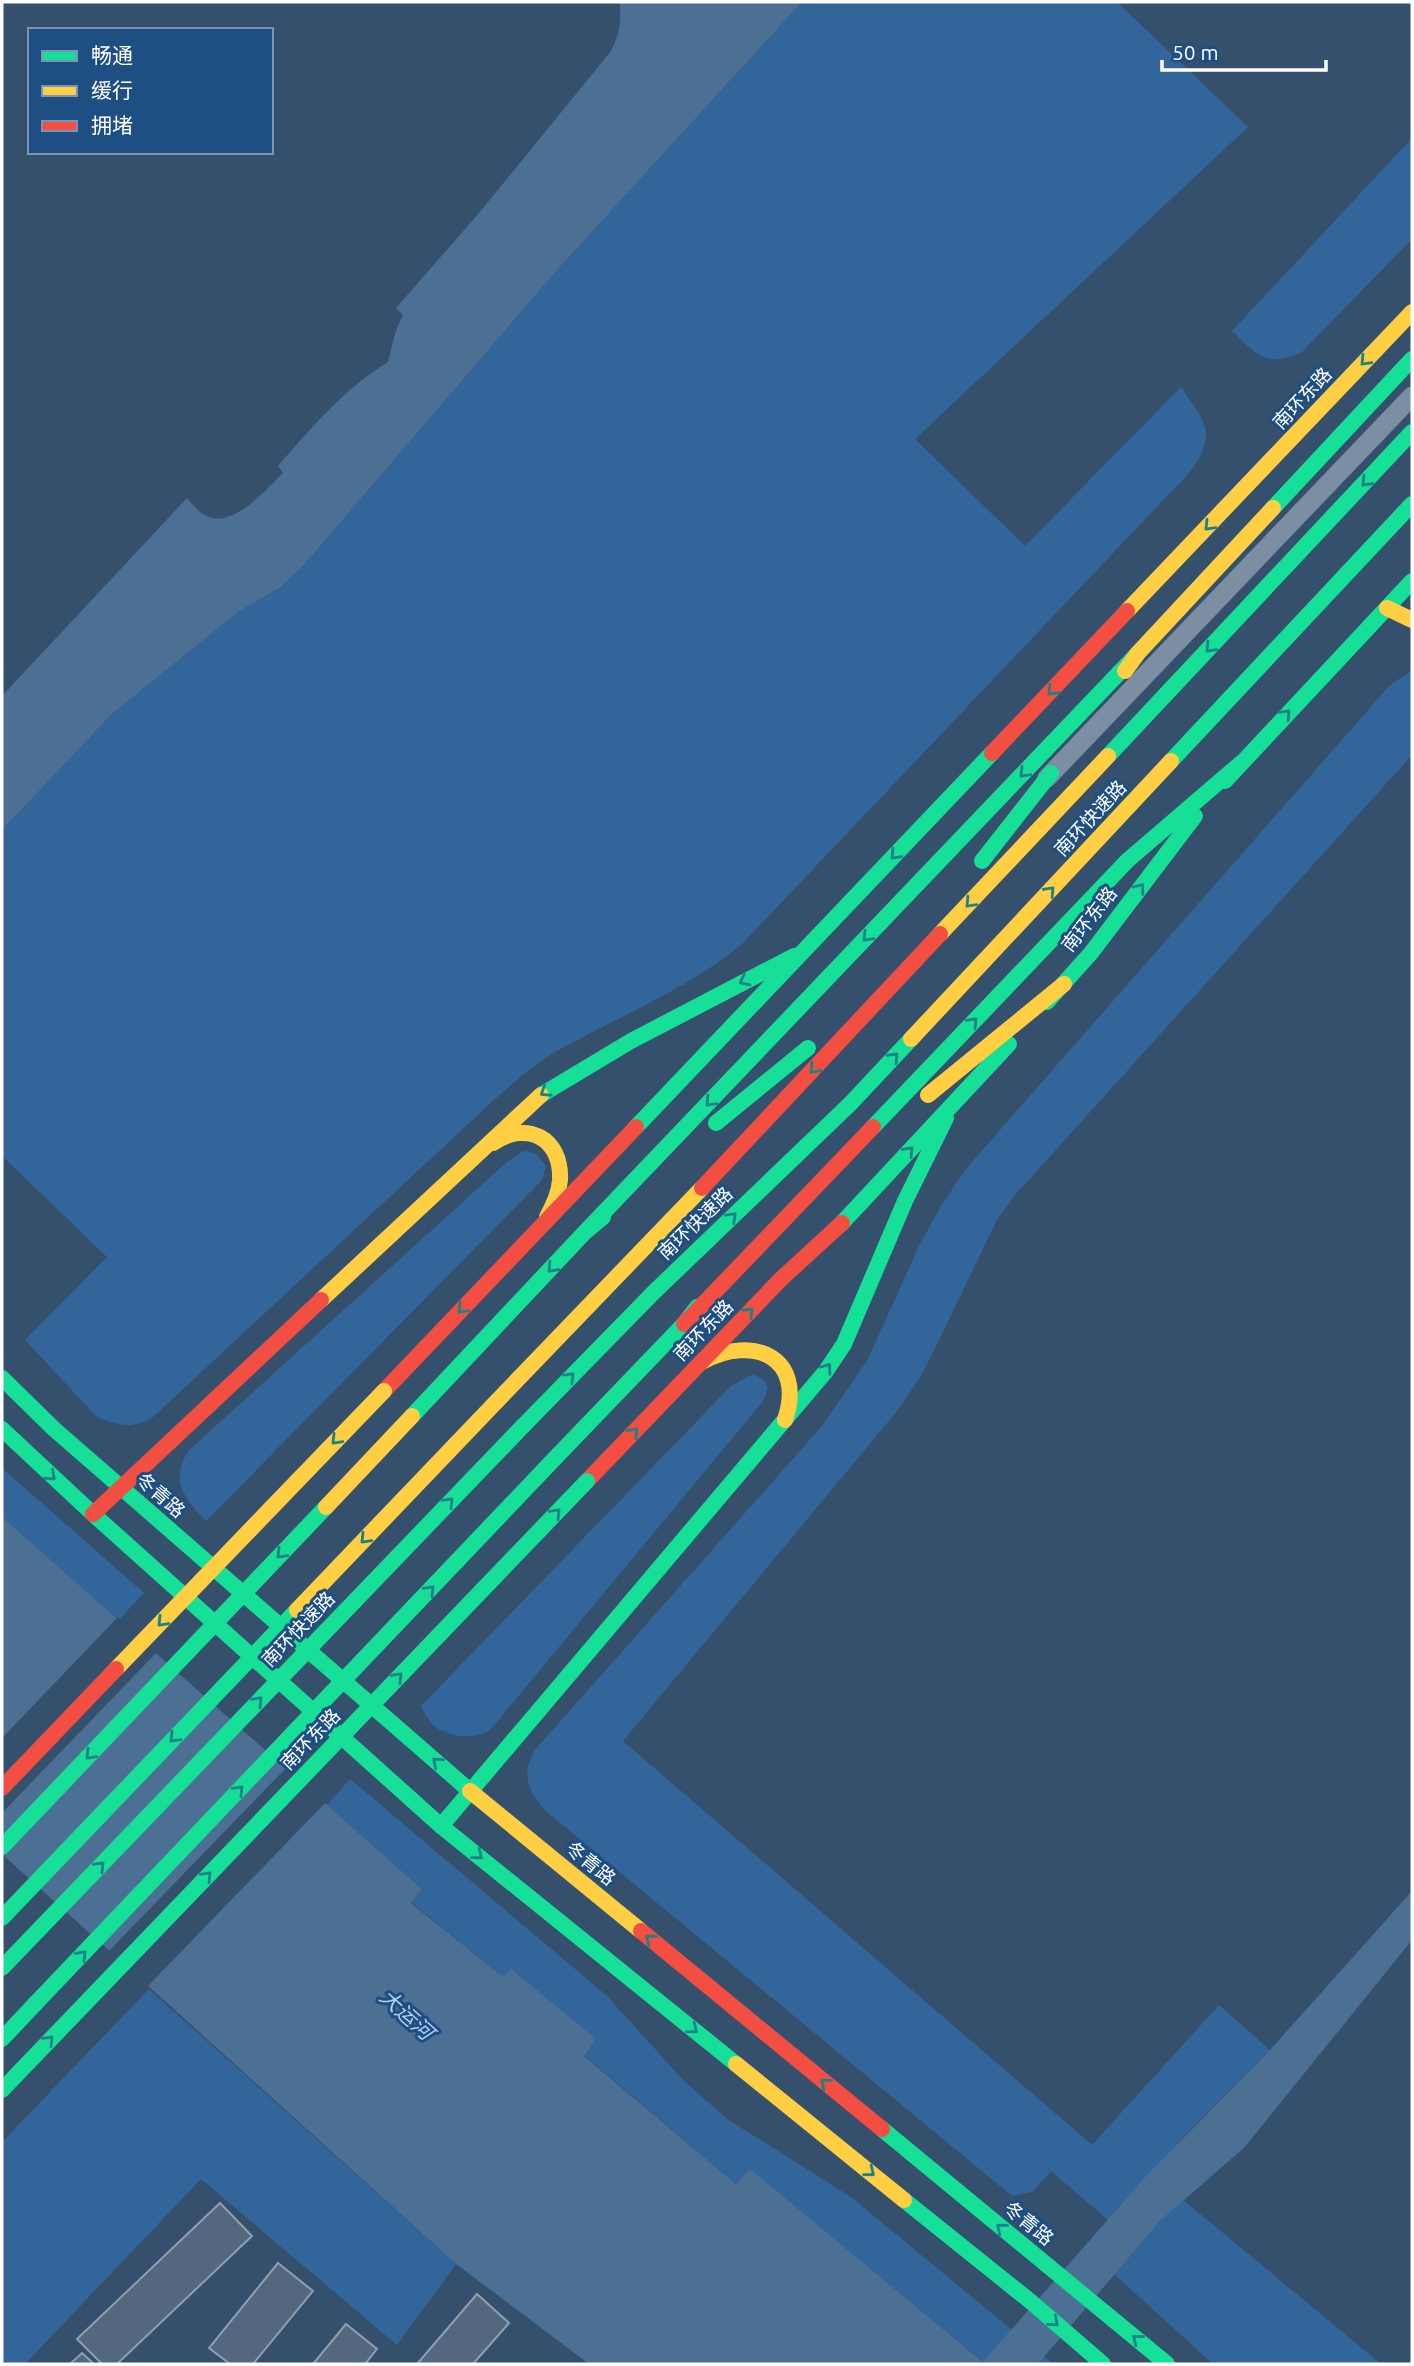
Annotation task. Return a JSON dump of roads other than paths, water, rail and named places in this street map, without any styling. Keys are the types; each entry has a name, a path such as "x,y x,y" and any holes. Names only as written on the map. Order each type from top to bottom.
{"main road":[{"name":"南环东路","path":"2,1788 1412,312"},
{"path":"2,1847 1138,653 1412,359"},
{"name":"南环快速路","path":"2,1918 622,1273 1412,432"},
{"name":"南环快速路","path":"2,1968 523,1426 654,1293 850,1104 1412,505"},
{"name":"南环东路","path":"2,2090 781,1279 838,1227 952,1106 1091,953 1178,836 1241,763 1412,581"},
{"path":"1387,608 1412,620"},
{"path":"975,870 1047,778 1138,653"},
{"name":"南环快速路","path":"959,890 1174,686"},
{"path":"2,2039 1128,860 1241,763"},
{"path":"93,1514 536,1098 591,1062 659,1024 804,950"},
{"path":"807,1195 1064,984"},
{"path":"838,1139 951,1020"},
{"name":"南环快速路","path":"585,1232 813,1043 622,1273"},
{"path":"787,1187 850,1104"},
{"path":"441,1826 827,1371 844,1344 905,1201 952,1106"},
{"path":"476,1152 517,1132 540,1137 547,1143 557,1158 560,1177 558,1193 542,1224"},
{"path":"684,1324 764,1218"},
{"path":"702,1362 720,1353 740,1349 765,1354 783,1369 790,1389 789,1408 784,1421"},
{"name":"冬青路","path":"2,1378 54,1429 472,1792 1167,2364"},
{"path":"2,1429 441,1826 1030,2301 1103,2364"}],"street":[{"path":"1047,778 1412,396"}],"water":[{"path":"620,2 802,2 559,268 303,566 281,587 238,612 112,714 2,830 2,696 187,498 201,513 214,518 225,518 247,507 283,473 278,466 329,410 357,384 388,362 396,330 403,315 396,308 479,213 611,51 619,27"},
{"name":"大运河","path":"2,1517 422,1889 411,1903 503,1977 511,1969 596,2039 584,2056 736,2184 750,2169 983,2362 1146,2176 1270,2050 1412,1891 1412,1940 1244,2148 1161,2220 1038,2364 589,2364 456,2264 2,1854"}]}
